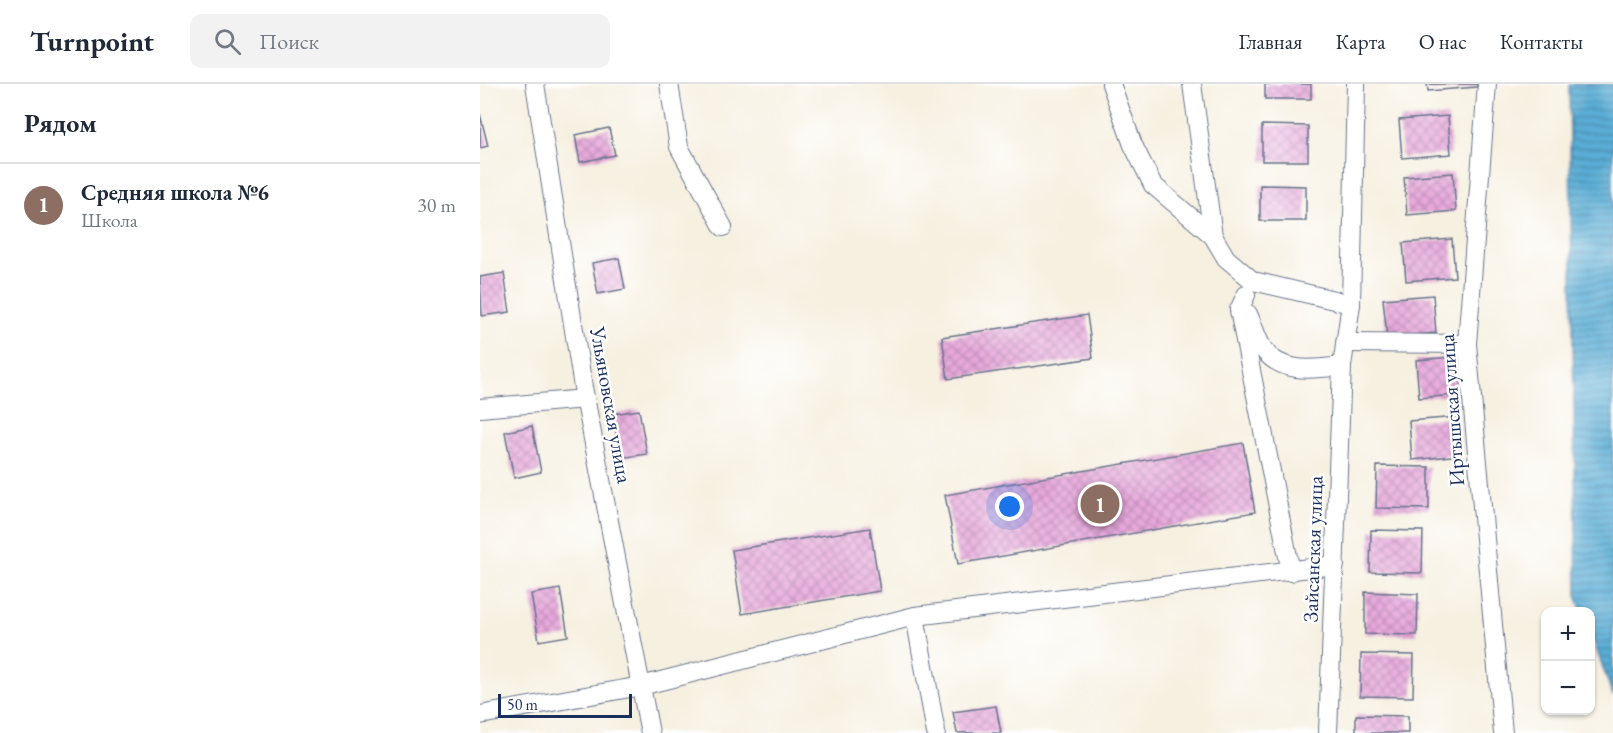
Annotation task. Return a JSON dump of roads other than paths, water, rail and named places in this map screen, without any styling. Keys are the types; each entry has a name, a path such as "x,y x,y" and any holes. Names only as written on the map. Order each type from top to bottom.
{"street":[{"name":"Ульяновская улица","path":"535,84 585,399 650,733"},
{"path":"669,84 679,147 723,227"},
{"path":"1111,84 1133,145 1153,184 1213,236 1226,258 1250,288 1351,304"},
{"path":"1192,84 1213,236"},
{"name":"Зайсанская улица","path":"1328,733 1342,366 1351,304 1356,84"},
{"name":"Иртышская улица","path":"1487,84 1467,344 1503,733"},
{"path":"1250,288 1246,310 1264,349 1273,357 1301,371 1342,366"},
{"path":"1250,288 1239,310 1291,572"},
{"path":"1345,343 1467,344"},
{"path":"480,408 585,399"},
{"path":"480,715 641,686 915,616 1335,565"},
{"path":"915,616 936,733"}],"water":[{"path":"1569,84 1613,84 1613,696 1595,645 1595,607 1580,607 1577,598"}],"place":[{"name":"Средняя школа №6","path":"1100,504"}]}
